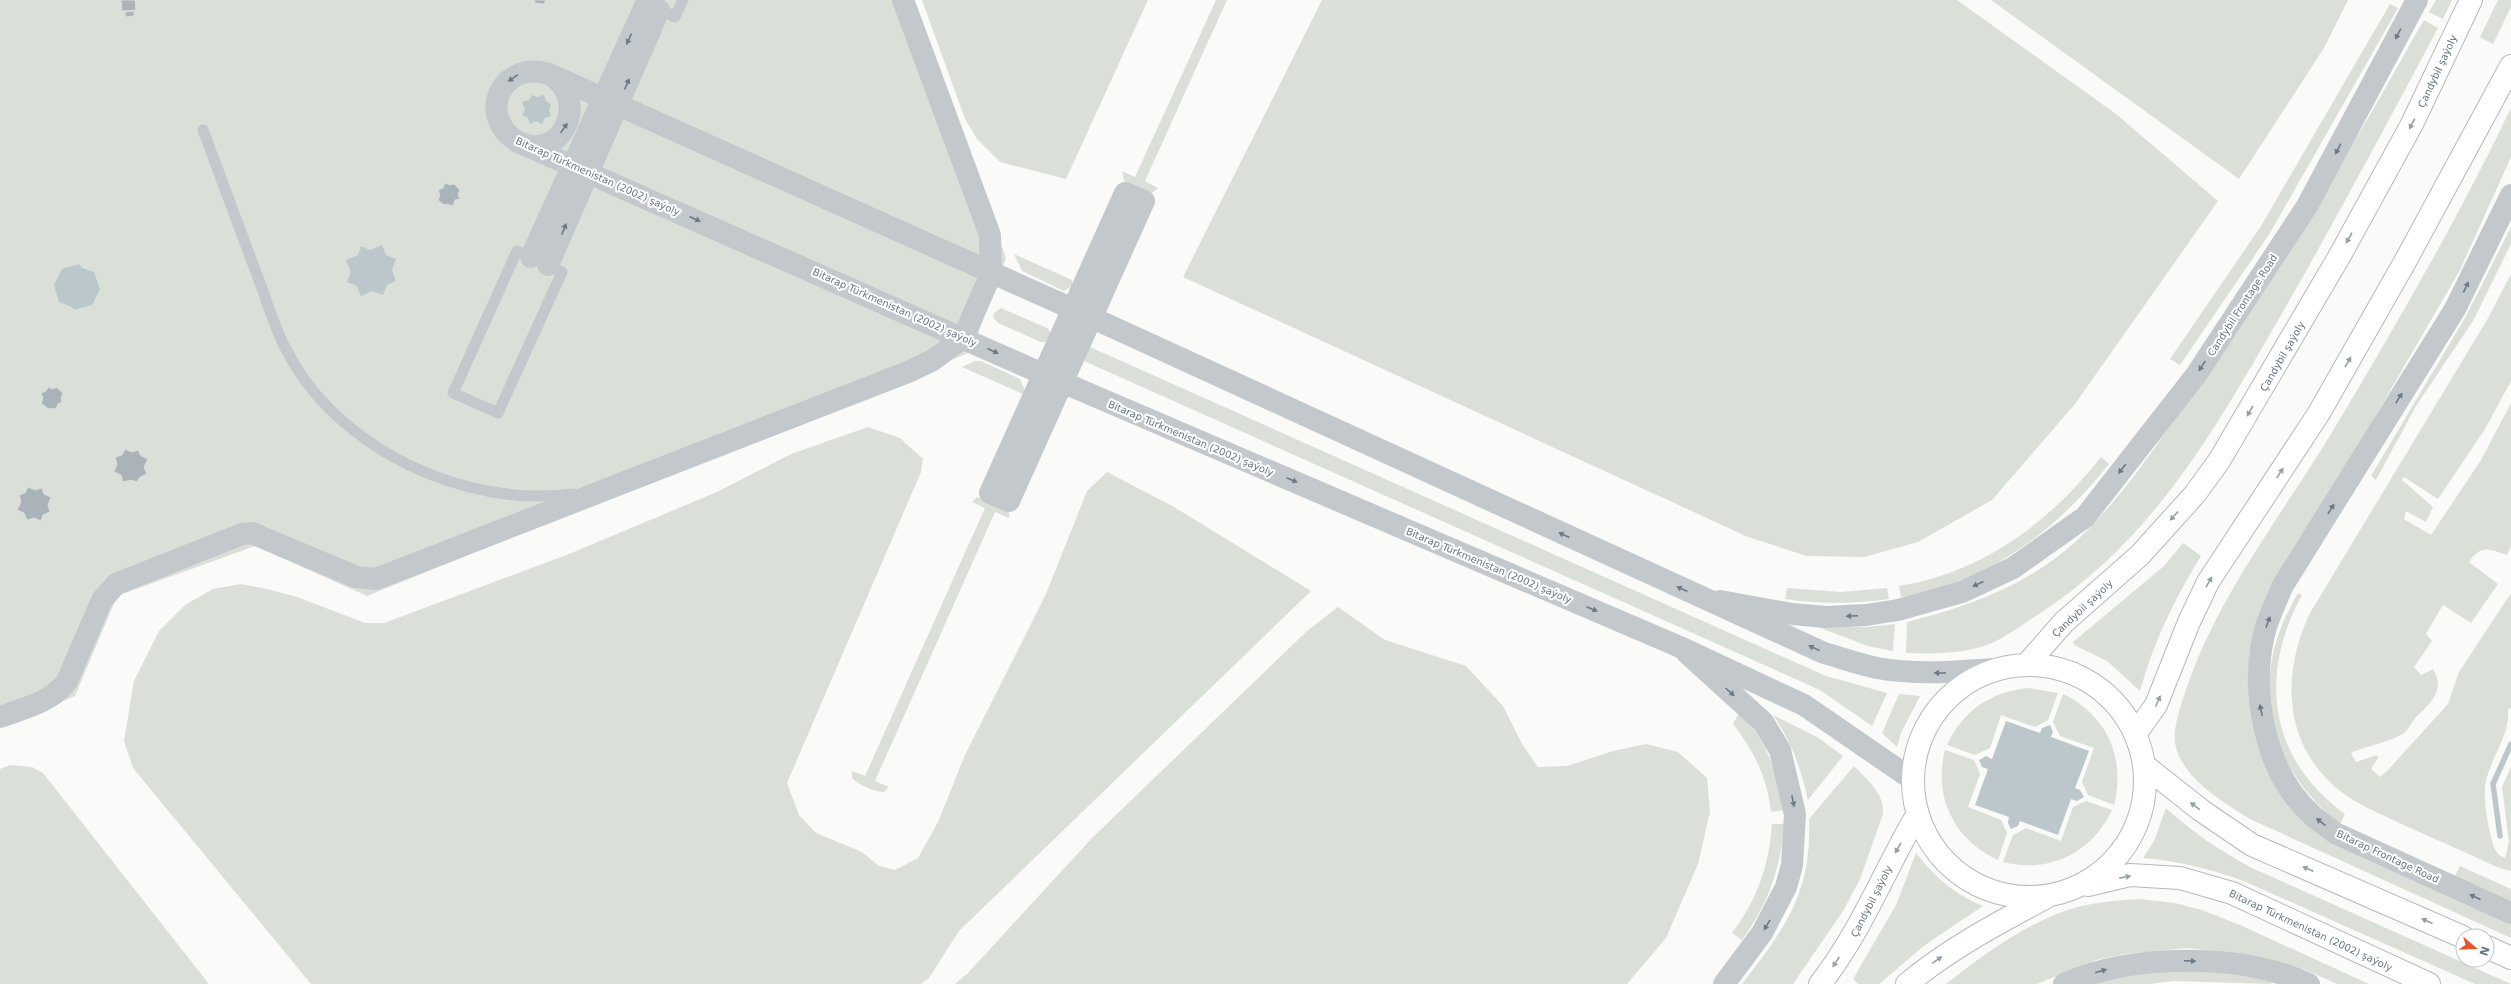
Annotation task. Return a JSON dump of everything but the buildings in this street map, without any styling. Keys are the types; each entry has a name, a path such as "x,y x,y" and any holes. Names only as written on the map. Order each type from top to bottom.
{"main road":[{"name":"Çandybil şaýoly","path":"2027,664 2064,622 2140,555 2195,494 2219,461 2335,264 2409,130 2471,0"},
{"path":"2136,733 2156,705 2189,622 2208,582 2319,413 2406,260 2511,66"},
{"path":"1907,984 1928,966 1977,934 2050,896 2073,889 2100,873 2121,852 2137,826 2145,796 2145,766 2136,733 2118,704 2092,682 2061,668 2027,664 1993,669 1961,686 1935,712 1918,744 1913,780 1917,815 1932,846 1961,874 1984,888 2016,897 2050,896"},
{"path":"2145,766 2202,811 2252,845 2455,934"},
{"name":"Çandybil şaýoly","path":"1820,984 1852,938 1888,866 1917,815"},
{"name":"Bitarap Türkmenistan (2002) şaýoly","path":"2073,889 2130,875 2180,878 2232,893 2429,984"},
{"path":"2495,951 2511,958"}],"street":[{"path":"0,716 49,698 60,691 68,681 102,600 116,584 242,534 252,533 262,535 356,577 376,579 908,372 933,360 963,338 991,274 990,235 903,0"},
{"name":"Candybil Frontage Road","path":"2013,568 2085,517 2196,375 2307,206 2417,0"},
{"path":"540,261 610,101 648,4"},
{"name":"Bitarap Türkmenistan (2002) şaýoly","path":"1913,780 1804,705 1680,647 1053,378 580,168 518,142 509,137 498,121 496,111 500,92 508,80 521,73 531,70 549,74 1082,314 1824,652 1876,668 1942,673 1993,669"},
{"path":"518,142 527,145 546,143 555,139 568,124 571,110 569,95 564,86 549,74"},
{"path":"1053,378 1009,501 990,493 1053,378 1082,314 1144,201 1125,193 1082,314"},
{"name":"Bitarap Frontage Road","path":"2511,195 2455,309 2282,587 2266,628 2261,660 2259,700 2266,737 2278,767 2312,815 2335,833 2511,912"},
{"name":"Bitarap Türkmenistan (2002) şaýoly","path":"1703,598 1792,614 1826,617 1866,615 1898,610 1962,592 2013,568"},
{"path":"1680,647 1763,722 1780,750 1795,814 1792,865 1786,887 1762,933 1724,984"},
{"path":"2064,984 2102,970 2151,962 2188,960 2224,963 2267,971 2309,984"}],"lane":[{"path":"648,4 675,17 683,0"},
{"path":"203,130 287,352 310,388 336,414 382,452 448,482 518,494 557,496 606,489"},
{"path":"517,251 540,261 562,272 498,413 453,393 517,251"}],"shaded area":[{"path":"0,0 914,0 1006,258 971,352 367,596 255,546 117,596 75,696 0,726"},
{"path":"922,0 1148,0 1066,179 1000,162 977,139 965,119"},
{"path":"1216,0 1227,0 1145,181 1158,188 1152,193 1124,181 1122,171 1135,177"},
{"path":"1322,0 1957,0 2116,114 2218,201 2075,404 1992,500 1918,542 1864,557 1807,556 1748,537 1183,277"},
{"path":"1991,0 2348,0 2324,48 2239,179"},
{"path":"2436,0 2452,0 2443,19 2429,12"},
{"path":"2498,0 2511,0 2511,7 2493,44 2480,37"},
{"path":"2390,4 2398,8 2270,233 2180,365 2170,359 2261,226"},
{"path":"2424,20 2438,28 2321,244 2231,400 2178,480 2148,517 2116,552 2080,584 2039,614 2000,639 1987,645 1957,652 1906,653 1907,622 1973,602 2016,583 2036,572 2073,544 2116,498 2136,473 2173,421 2335,173"},
{"path":"532,95 537,97 544,95 546,101 551,104 549,110 551,116 545,118 542,124 536,121 530,124 528,118 522,115 525,110 522,102 529,100"},
{"path":"2511,108 2511,157 2460,270 2365,434 2250,650 2248,688 2252,724 2257,742 2271,777 2281,793 2511,922 2511,938 2495,931 2495,928 2489,928 2250,819 2216,797 2194,778 2185,767 2179,756 2175,743 2177,721 2183,699 2197,661 2213,625 2232,589 2340,419 2450,227"},
{"path":"2511,227 2511,244 2473,321 2416,406 2376,480 2371,476 2466,316"},
{"path":"382,245 386,255 396,259 392,270 396,281 387,285 383,295 372,291 361,296 357,286 347,282 351,272 346,260 358,255 361,246 370,250"},
{"path":"1014,254 1072,280 1073,285 1064,291 1022,271"},
{"path":"79,264 82,268 94,272 100,289 92,305 74,310 72,307 59,302 54,285 62,269"},
{"path":"2511,274 2511,381 2485,429 2438,499 2404,477 2402,480 2433,507 2426,522 2406,511 2404,519 2431,535 2481,460 2511,403 2511,546 2507,555 2490,550 2482,550 2477,552 2469,562 2498,584 2471,623 2443,605 2426,634 2432,641 2414,667 2421,675 2433,669 2437,676 2437,689 2432,701 2400,736 2351,753 2356,762 2377,755 2378,758 2371,769 2380,777 2387,771 2448,704 2459,672 2511,593 2511,708 2508,709 2506,729 2487,777 2485,787 2485,804 2493,845 2498,854 2505,858 2509,842 2502,787 2511,767 2511,871 2499,868 2408,827 2368,808 2340,791 2316,766 2304,746 2296,724 2292,702 2292,680 2295,657 2301,635 2310,613 2487,320"},
{"path":"1001,308 1047,328 1052,334 1049,342 1041,342 998,323 993,317 994,313"},
{"path":"1090,347 1826,676 1887,693 1872,726 1820,690 1084,361"},
{"path":"975,361 981,361 1020,379 1025,391 1023,394 962,367"},
{"path":"868,427 900,438 923,459 921,472 787,783 799,815 816,833 862,852 879,866 895,870 918,858 938,822 965,755 1046,594 1087,491 1107,472 1174,507 1311,591 959,931 929,978 921,984 311,984 133,768 124,741 134,681 159,631 185,605 213,589 241,584 267,589 297,597 365,623 384,623 569,554 717,492 791,454"},
{"path":"2101,457 2109,464 2067,511 2043,532 1990,567 1962,580 1932,590 1901,597 1899,586 1958,570 1986,557 2012,541 2037,523 2060,503"},
{"path":"977,497 1009,511 1009,518 995,512 875,781 889,787 884,792 867,788 852,778 852,771 865,776 985,508 972,502"},
{"path":"2183,543 2201,556 2182,588 2158,638 2140,691 2107,661 2074,645 2073,642 2164,566"},
{"path":"1787,588 1841,592 1887,588 1889,599 1837,603 1798,601 1785,599"},
{"path":"2298,593 2302,595 2288,625 2279,655 2276,685 2278,714 2286,742 2300,768 2320,792 2345,814 2340,824 2314,800 2294,774 2280,746 2271,717 2269,687 2273,656 2282,625"},
{"path":"1338,607 1385,640 1466,666 1503,706 1522,744 1538,767 1567,766 1613,751 1646,744 1678,752 1707,778 1710,812 1698,864 1666,938 1627,984 955,984 968,973 1092,838 1307,631"},
{"path":"1895,624 1893,651 1868,646 1818,627 1867,627"},
{"path":"2029,688 2058,693 2048,720 2035,727 2001,715 1990,748 1975,755 1947,745 1961,722 1980,704 2003,693"},
{"path":"1899,694 1920,696 1901,733 1897,747 1882,733"},
{"path":"2063,694 2078,703 2091,714 2102,726 2110,740 2115,755 2117,771 2117,788 2114,805 2088,795 2082,782 2094,748 2060,736 2053,722"},
{"path":"1739,713 1749,723 1764,745 1778,783 1784,810 1771,812 1763,776 1753,754 1733,724"},
{"path":"1773,715 1817,737 1843,756 1808,800 1791,746"},
{"path":"2006,721 2040,733 2042,728 2050,725 2053,732 2051,737 2089,751 2075,788 2080,790 2084,797 2077,801 2071,799 2058,835 2020,821 2018,826 2011,829 2008,823 2009,817 1975,805 1988,769 1982,767 1979,760 1986,756 1992,759"},
{"path":"1945,750 1974,760 1980,774 1968,807 2001,820 2007,833 1998,860 1969,841 1950,815 1942,784 1942,767"},
{"path":"10,765 32,767 43,773 209,984 0,984 0,769"},
{"path":"1854,766 1874,787 1883,806 1883,814 1860,879 1843,911 1793,984 1742,984 1771,945 1793,908 1806,868 1809,845 1809,819"},
{"path":"2086,801 2112,810 2093,838 2081,849 2067,857 2037,865 2020,865 2003,862 2013,835 2026,828 2061,841 2073,807"},
{"path":"2166,808 2207,841 2252,868 2455,959 2455,968 2475,968 2511,984 2475,984 2246,882 2195,866 2143,858 2154,841"},
{"path":"1772,824 1784,824 1780,856 1772,885 1766,899 1742,940 1732,933 1741,921 1760,882 1768,854"},
{"path":"1916,853 1930,870 1946,884 1963,896 1983,906 1925,945 1879,984 1858,984 1853,979 1896,905"},
{"path":"2460,866 2511,889 2511,901 2455,876"},
{"path":"2139,899 2175,903 2202,910 2240,925 2369,984 2337,984 2306,970 2255,956 2188,948 2124,954 2096,960 2037,984 1946,984 2008,939 2042,920 2086,905"},
{"path":"2184,968 2272,980 2271,984 2173,981 2150,984 2095,984 2122,976"}],"waterway":[{"path":"2500,836 2493,784 2511,744"}]}
